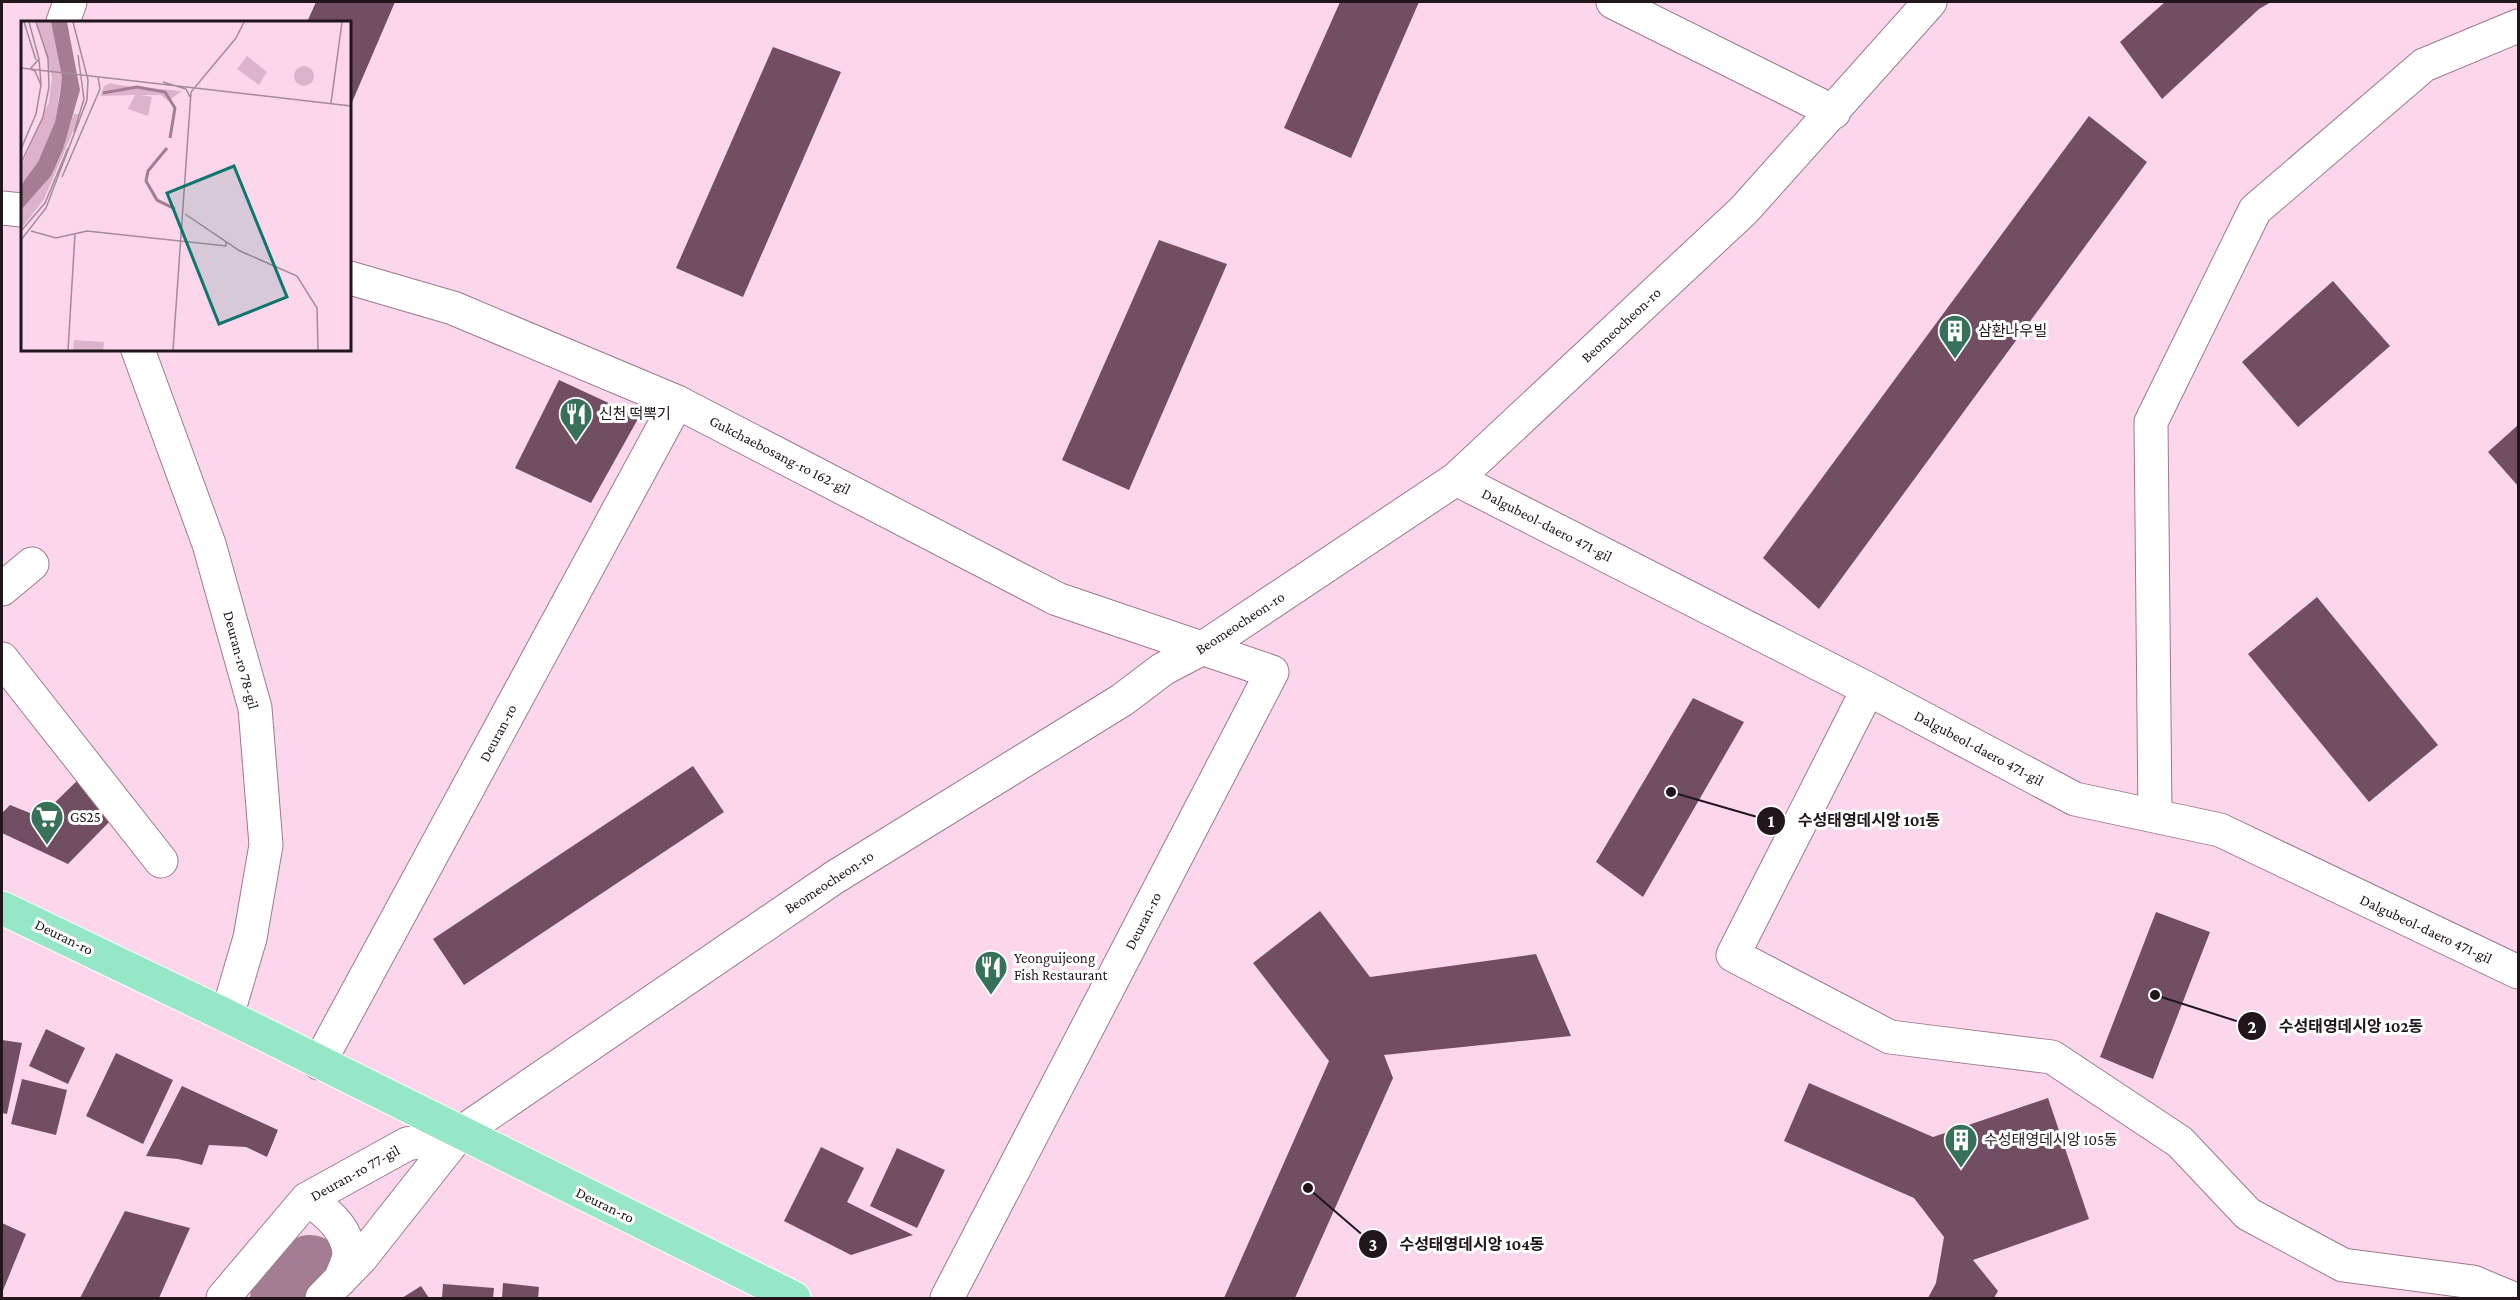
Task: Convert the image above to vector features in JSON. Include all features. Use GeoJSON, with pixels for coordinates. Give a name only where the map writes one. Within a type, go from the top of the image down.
{"type":"FeatureCollection","features":[{"type":"Feature","properties":{"kind":"main road","name":"Deuran-ro"},"geometry":{"type":"LineString","coordinates":[[2,908],[227,1016],[459,1134],[794,1299]]}},
{"type":"Feature","properties":{"kind":"street"},"geometry":{"type":"LineString","coordinates":[[63,21],[70,2]]}},
{"type":"Feature","properties":{"kind":"street"},"geometry":{"type":"LineString","coordinates":[[1613,2],[1834,112]]}},
{"type":"Feature","properties":{"kind":"street","name":"Beomeocheon-ro"},"geometry":{"type":"LineString","coordinates":[[459,1134],[835,877],[1122,700],[1163,669],[1203,648],[1456,478],[1744,210],[1930,2]]}},
{"type":"Feature","properties":{"kind":"street"},"geometry":{"type":"LineString","coordinates":[[2155,816],[2151,422],[2255,210],[2424,65],[2518,26]]}},
{"type":"Feature","properties":{"kind":"street"},"geometry":{"type":"LineString","coordinates":[[2,208],[21,210]]}},
{"type":"Feature","properties":{"kind":"street","name":"Gukchaebosang-ro 162-gil"},"geometry":{"type":"LineString","coordinates":[[351,278],[453,308],[678,402],[1057,599],[1203,648]]}},
{"type":"Feature","properties":{"kind":"street","name":"Deuran-ro 78-gil"},"geometry":{"type":"LineString","coordinates":[[138,351],[209,544],[255,708],[266,845],[250,938],[227,1016]]}},
{"type":"Feature","properties":{"kind":"street","name":"Deuran-ro"},"geometry":{"type":"LineString","coordinates":[[319,1063],[678,402]]}},
{"type":"Feature","properties":{"kind":"street","name":"Dalgubeol-daero 471-gil"},"geometry":{"type":"LineString","coordinates":[[1456,478],[1868,689],[2075,800],[2220,830],[2518,972]]}},
{"type":"Feature","properties":{"kind":"street"},"geometry":{"type":"LineString","coordinates":[[2,589],[32,564]]}},
{"type":"Feature","properties":{"kind":"street","name":"Deuran-ro"},"geometry":{"type":"LineString","coordinates":[[947,1299],[1272,672],[1203,648]]}},
{"type":"Feature","properties":{"kind":"street"},"geometry":{"type":"LineString","coordinates":[[2,659],[161,861]]}},
{"type":"Feature","properties":{"kind":"street"},"geometry":{"type":"LineString","coordinates":[[1868,689],[1732,955],[1890,1037],[2052,1057],[2180,1142],[2248,1214],[2343,1265],[2474,1282],[2511,1299]]}},
{"type":"Feature","properties":{"kind":"street"},"geometry":{"type":"LineString","coordinates":[[331,1289],[361,1258],[459,1134]]}},
{"type":"Feature","properties":{"kind":"street","name":"Deuran-ro 77-gil"},"geometry":{"type":"LineString","coordinates":[[224,1299],[307,1199],[407,1144],[459,1134]]}},
{"type":"Feature","properties":{"kind":"street"},"geometry":{"type":"LineString","coordinates":[[307,1199],[324,1209],[342,1230],[349,1254],[331,1289]]}},
{"type":"Feature","properties":{"kind":"building"},"geometry":{"type":"Polygon","coordinates":[[[316,2],[395,2],[351,105],[351,21],[307,21],[316,2]]]}},
{"type":"Feature","properties":{"kind":"building"},"geometry":{"type":"Polygon","coordinates":[[[1340,2],[1419,2],[1351,158],[1284,128],[1340,2]]]}},
{"type":"Feature","properties":{"kind":"building"},"geometry":{"type":"Polygon","coordinates":[[[2165,2],[2271,2],[2259,9],[2162,99],[2120,42],[2165,2]]]}},
{"type":"Feature","properties":{"kind":"building"},"geometry":{"type":"Polygon","coordinates":[[[773,47],[841,72],[743,297],[676,268],[773,47]]]}},
{"type":"Feature","properties":{"kind":"building","name":"삼환나우빌"},"geometry":{"type":"Polygon","coordinates":[[[2089,116],[2147,162],[1819,609],[1763,558],[2089,116]]]}},
{"type":"Feature","properties":{"kind":"building"},"geometry":{"type":"Polygon","coordinates":[[[1159,240],[1227,264],[1129,490],[1062,460],[1159,240]]]}},
{"type":"Feature","properties":{"kind":"building"},"geometry":{"type":"Polygon","coordinates":[[[2333,281],[2390,346],[2298,427],[2242,362],[2333,281]]]}},
{"type":"Feature","properties":{"kind":"building","name":"신천 떡뽁기"},"geometry":{"type":"Polygon","coordinates":[[[559,380],[639,417],[591,503],[515,468],[559,380]]]}},
{"type":"Feature","properties":{"kind":"building"},"geometry":{"type":"Polygon","coordinates":[[[2518,425],[2518,486],[2488,452],[2518,425]]]}},
{"type":"Feature","properties":{"kind":"building"},"geometry":{"type":"Polygon","coordinates":[[[2317,597],[2438,745],[2369,802],[2248,654],[2317,597]]]}},
{"type":"Feature","properties":{"kind":"building"},"geometry":{"type":"Polygon","coordinates":[[[1693,698],[1744,722],[1643,897],[1596,862],[1693,698]]]}},
{"type":"Feature","properties":{"kind":"building"},"geometry":{"type":"Polygon","coordinates":[[[693,766],[724,812],[464,985],[433,939],[693,766]]]}},
{"type":"Feature","properties":{"kind":"building"},"geometry":{"type":"Polygon","coordinates":[[[81,777],[118,813],[68,864],[2,833],[2,813],[10,805],[40,817],[81,777]]]}},
{"type":"Feature","properties":{"kind":"building"},"geometry":{"type":"Polygon","coordinates":[[[1320,911],[1370,977],[1536,954],[1571,1036],[1384,1055],[1393,1078],[1295,1298],[1224,1298],[1329,1061],[1253,963],[1320,911]]]}},
{"type":"Feature","properties":{"kind":"building"},"geometry":{"type":"Polygon","coordinates":[[[2156,912],[2210,932],[2153,1079],[2100,1057],[2156,912]]]}},
{"type":"Feature","properties":{"kind":"building"},"geometry":{"type":"Polygon","coordinates":[[[46,1029],[85,1048],[68,1084],[29,1066],[46,1029]]]}},
{"type":"Feature","properties":{"kind":"building"},"geometry":{"type":"Polygon","coordinates":[[[2,1040],[22,1043],[7,1114],[2,1113],[2,1040]]]}},
{"type":"Feature","properties":{"kind":"building"},"geometry":{"type":"Polygon","coordinates":[[[116,1053],[173,1080],[143,1144],[86,1116],[116,1053]]]}},
{"type":"Feature","properties":{"kind":"building"},"geometry":{"type":"Polygon","coordinates":[[[22,1079],[67,1090],[56,1135],[11,1124],[22,1079]]]}},
{"type":"Feature","properties":{"kind":"building","name":"수성태영데시앙 105동"},"geometry":{"type":"Polygon","coordinates":[[[1809,1083],[1933,1137],[2048,1098],[2089,1219],[1973,1260],[1998,1291],[1994,1298],[1928,1298],[1936,1283],[1944,1237],[1914,1198],[1784,1141],[1809,1083]]]}},
{"type":"Feature","properties":{"kind":"building"},"geometry":{"type":"Polygon","coordinates":[[[182,1086],[278,1130],[267,1157],[246,1147],[209,1145],[202,1165],[178,1159],[146,1156],[182,1086]]]}},
{"type":"Feature","properties":{"kind":"building"},"geometry":{"type":"Polygon","coordinates":[[[821,1147],[864,1168],[847,1202],[913,1235],[851,1255],[784,1221],[821,1147]]]}},
{"type":"Feature","properties":{"kind":"building"},"geometry":{"type":"Polygon","coordinates":[[[897,1148],[945,1170],[917,1228],[870,1206],[897,1148]]]}},
{"type":"Feature","properties":{"kind":"building"},"geometry":{"type":"Polygon","coordinates":[[[125,1211],[190,1228],[159,1298],[80,1298],[125,1211]]]}},
{"type":"Feature","properties":{"kind":"building"},"geometry":{"type":"Polygon","coordinates":[[[2,1223],[26,1234],[2,1293],[2,1223]]]}},
{"type":"Feature","properties":{"kind":"building"},"geometry":{"type":"Polygon","coordinates":[[[503,1283],[539,1287],[538,1298],[502,1298],[503,1283]]]}},
{"type":"Feature","properties":{"kind":"building"},"geometry":{"type":"Polygon","coordinates":[[[443,1284],[494,1288],[493,1298],[442,1298],[443,1284]]]}},
{"type":"Feature","properties":{"kind":"building"},"geometry":{"type":"Polygon","coordinates":[[[421,1286],[429,1298],[402,1298],[421,1286]]]}},
{"type":"Feature","properties":{"kind":"waterway"},"geometry":{"type":"LineString","coordinates":[[285,1298],[310,1270]]}},
{"type":"Feature","properties":{"kind":"place","name":"삼환나우빌"},"geometry":{"type":"Point","coordinates":[1955,360]}},
{"type":"Feature","properties":{"kind":"place","name":"신천 떡뽁기"},"geometry":{"type":"Point","coordinates":[576,443]}},
{"type":"Feature","properties":{"kind":"place","name":"수성태영데시앙 101동"},"geometry":{"type":"Point","coordinates":[1671,792]}},
{"type":"Feature","properties":{"kind":"place","name":"GS25"},"geometry":{"type":"Point","coordinates":[47,846]}},
{"type":"Feature","properties":{"kind":"place","name":"수성태영데시앙 102동"},"geometry":{"type":"Point","coordinates":[2155,995]}},
{"type":"Feature","properties":{"kind":"place","name":"Yeonguijeong Fish Restaurant"},"geometry":{"type":"Point","coordinates":[991,996]}},
{"type":"Feature","properties":{"kind":"place","name":"수성태영데시앙 105동"},"geometry":{"type":"Point","coordinates":[1961,1169]}},
{"type":"Feature","properties":{"kind":"place","name":"수성태영데시앙 104동"},"geometry":{"type":"Point","coordinates":[1308,1188]}}]}
